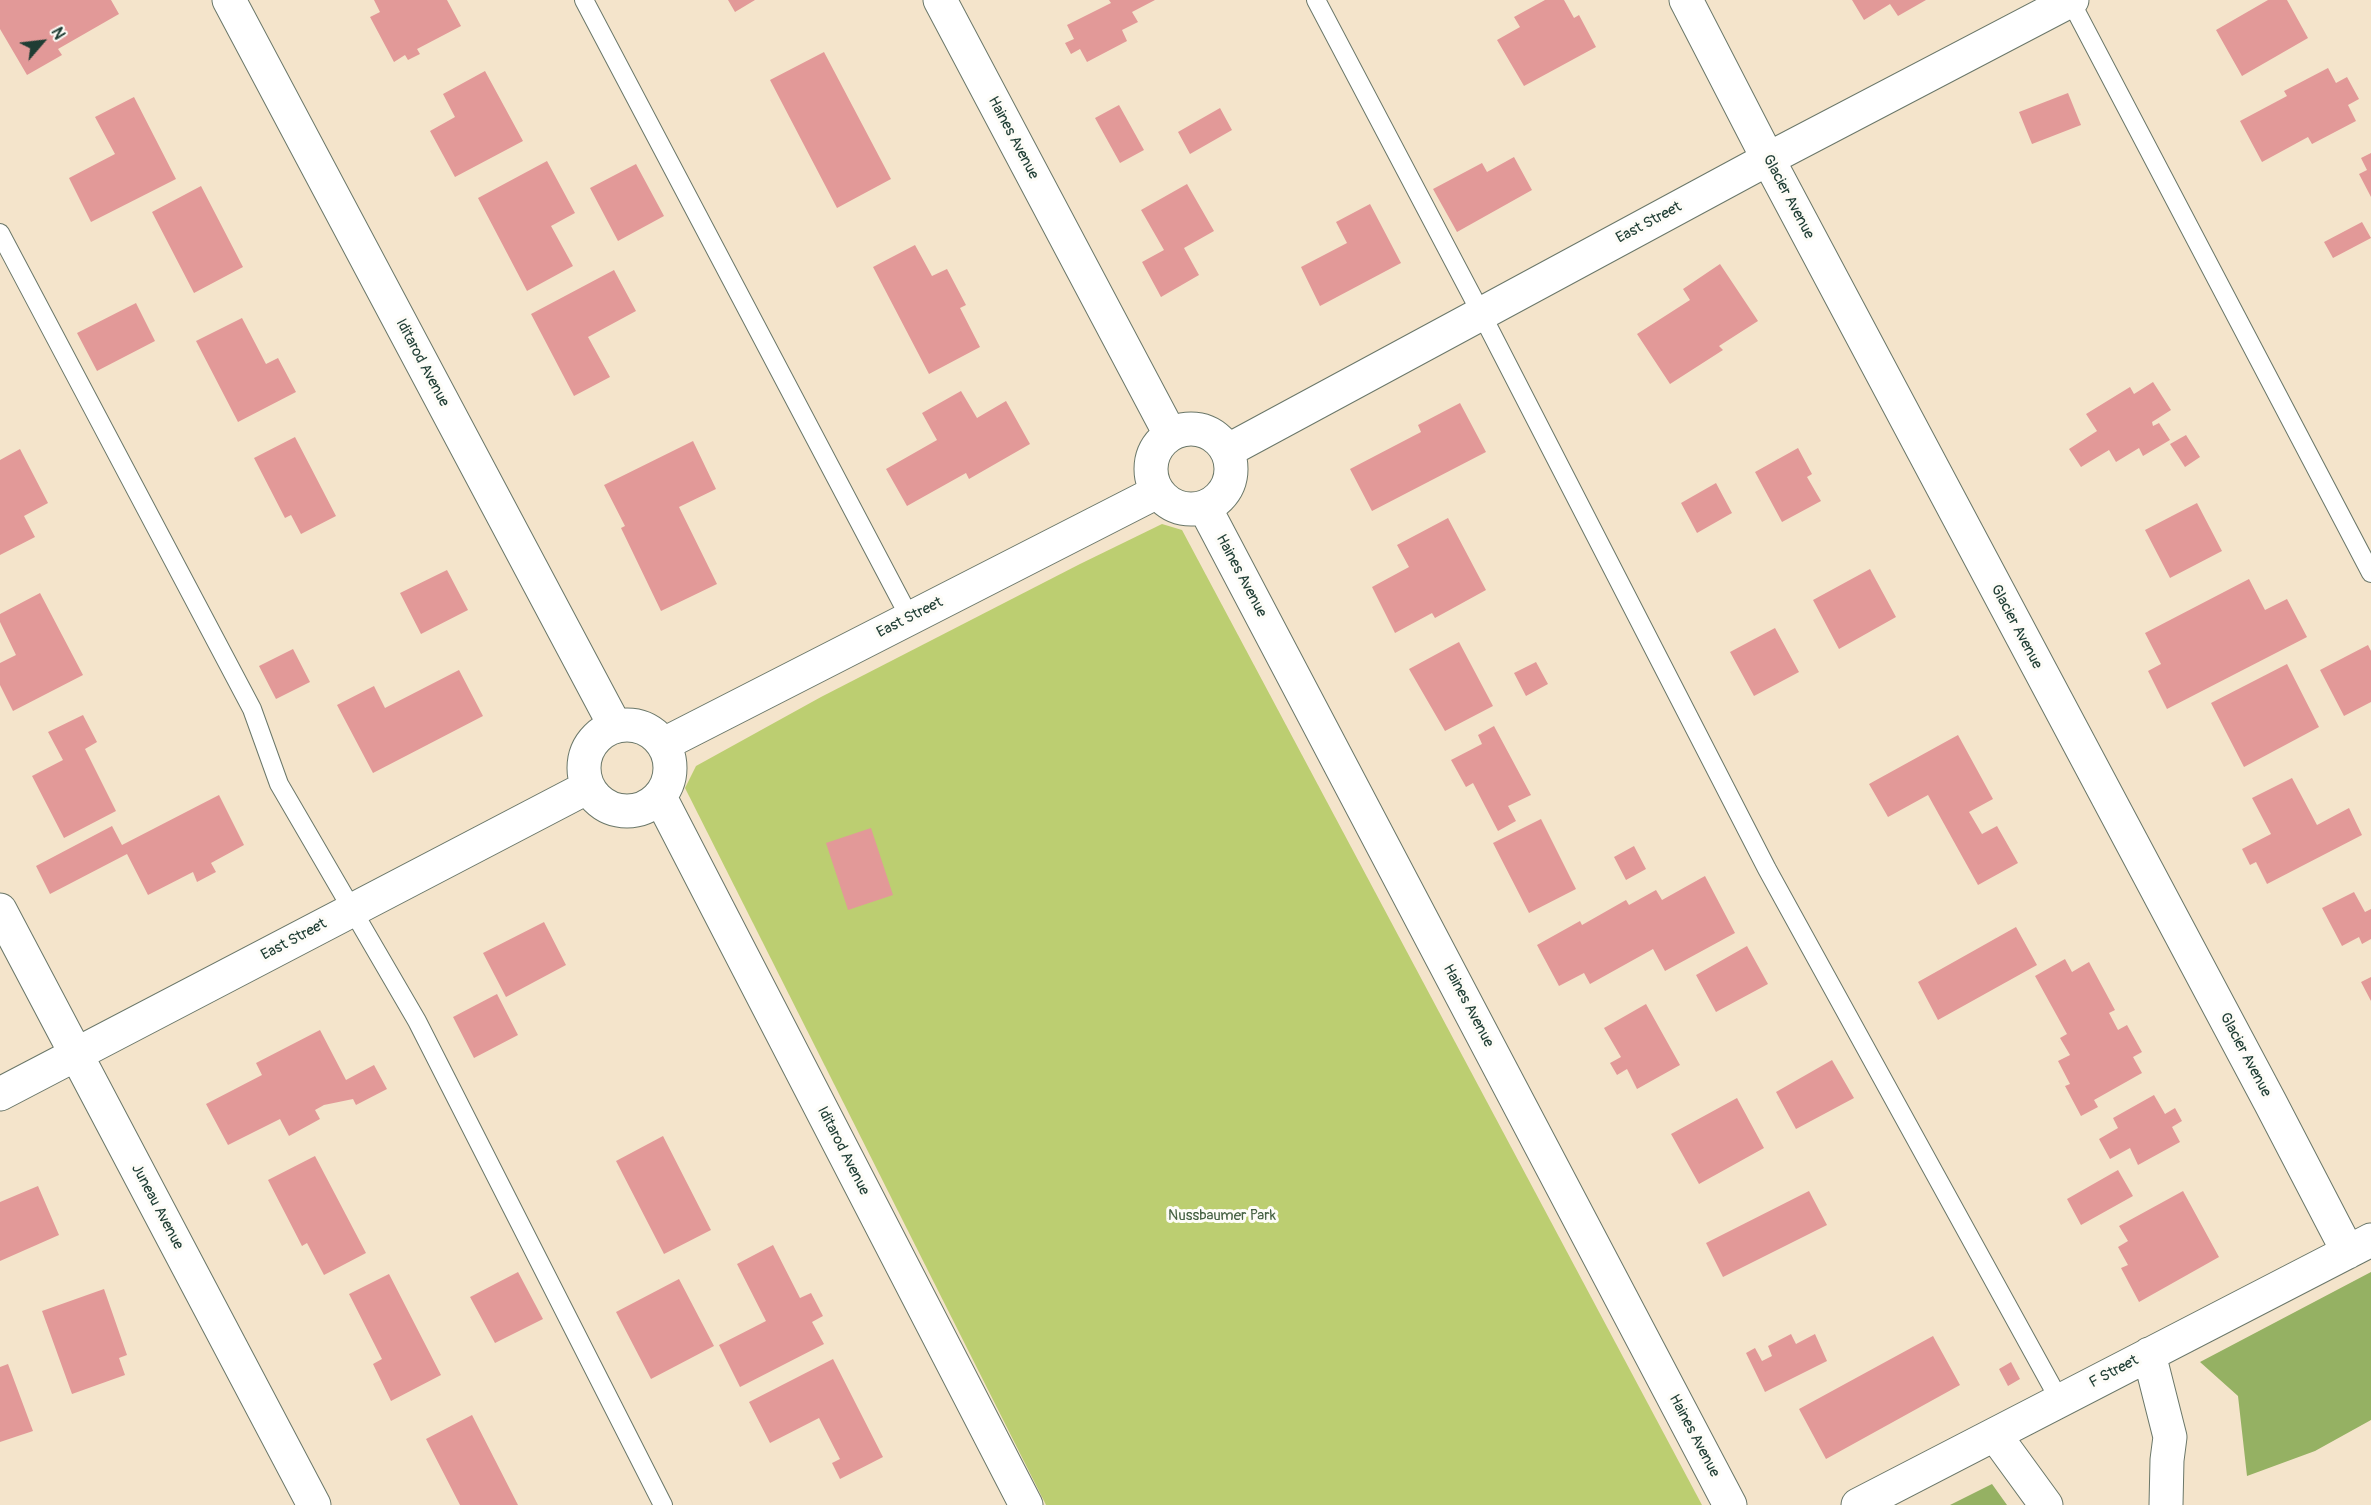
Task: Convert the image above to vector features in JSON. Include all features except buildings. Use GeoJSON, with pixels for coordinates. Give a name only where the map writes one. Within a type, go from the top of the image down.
{"type":"FeatureCollection","features":[{"type":"Feature","properties":{"kind":"street","name":"Iditarod Avenue"},"geometry":{"type":"LineString","coordinates":[[229,0],[615,726]]}},
{"type":"Feature","properties":{"kind":"street","name":"Haines Avenue"},"geometry":{"type":"LineString","coordinates":[[940,0],[1170,435]]}},
{"type":"Feature","properties":{"kind":"street","name":"Glacier Avenue"},"geometry":{"type":"LineString","coordinates":[[1686,0],[1768,159],[2270,1102],[2359,1246]]}},
{"type":"Feature","properties":{"kind":"street","name":"East Street"},"geometry":{"type":"LineString","coordinates":[[1227,451],[1768,159],[2071,0]]}},
{"type":"Feature","properties":{"kind":"street"},"geometry":{"type":"LineString","coordinates":[[1182,429],[1208,432],[1219,440],[1227,451],[1231,464],[1231,477],[1226,490],[1217,501],[1205,508],[1192,510],[1178,508],[1157,492],[1150,467],[1153,454],[1160,443],[1170,435],[1182,429]]}},
{"type":"Feature","properties":{"kind":"street","name":"East Street"},"geometry":{"type":"LineString","coordinates":[[664,744],[1157,492]]}},
{"type":"Feature","properties":{"kind":"street","name":"Haines Avenue"},"geometry":{"type":"LineString","coordinates":[[1205,508],[1730,1505]]}},
{"type":"Feature","properties":{"kind":"street"},"geometry":{"type":"LineString","coordinates":[[629,724],[642,727],[664,744],[671,771],[668,785],[650,806],[637,811],[623,812],[608,808],[596,799],[588,787],[584,772],[585,757],[591,744],[602,733],[615,726],[629,724]]}},
{"type":"Feature","properties":{"kind":"street","name":"East Street"},"geometry":{"type":"LineString","coordinates":[[0,1094],[588,787]]}},
{"type":"Feature","properties":{"kind":"street","name":"Iditarod Avenue"},"geometry":{"type":"LineString","coordinates":[[660,796],[1026,1505]]}},
{"type":"Feature","properties":{"kind":"street","name":"Juneau Avenue"},"geometry":{"type":"LineString","coordinates":[[0,910],[314,1505]]}},
{"type":"Feature","properties":{"kind":"street","name":"F Street"},"geometry":{"type":"LineString","coordinates":[[1858,1505],[2359,1246]]}},
{"type":"Feature","properties":{"kind":"street"},"geometry":{"type":"LineString","coordinates":[[2149,1354],[2170,1437],[2166,1505]]}},
{"type":"Feature","properties":{"kind":"street"},"geometry":{"type":"LineString","coordinates":[[1995,1435],[2046,1505]]}},
{"type":"Feature","properties":{"kind":"lane"},"geometry":{"type":"LineString","coordinates":[[584,0],[910,618]]}},
{"type":"Feature","properties":{"kind":"lane"},"geometry":{"type":"LineString","coordinates":[[1316,0],[1481,313],[1767,869],[2060,1401]]}},
{"type":"Feature","properties":{"kind":"lane"},"geometry":{"type":"LineString","coordinates":[[2071,0],[2371,573]]}},
{"type":"Feature","properties":{"kind":"lane"},"geometry":{"type":"LineString","coordinates":[[0,233],[252,709],[279,784],[417,1021],[663,1505]]}},
{"type":"Feature","properties":{"kind":"green space","name":"Nussbaumer Park"},"geometry":{"type":"Polygon","coordinates":[[[1162,524],[1182,530],[1702,1505],[1046,1505],[685,788],[696,766],[821,697],[1162,524]]]}},
{"type":"Feature","properties":{"kind":"green space"},"geometry":{"type":"Polygon","coordinates":[[[2371,1272],[2371,1420],[2315,1451],[2247,1476],[2238,1396],[2200,1362],[2371,1272]]]}},
{"type":"Feature","properties":{"kind":"green space"},"geometry":{"type":"Polygon","coordinates":[[[1992,1484],[2007,1505],[1950,1505],[1992,1484]]]}}]}
